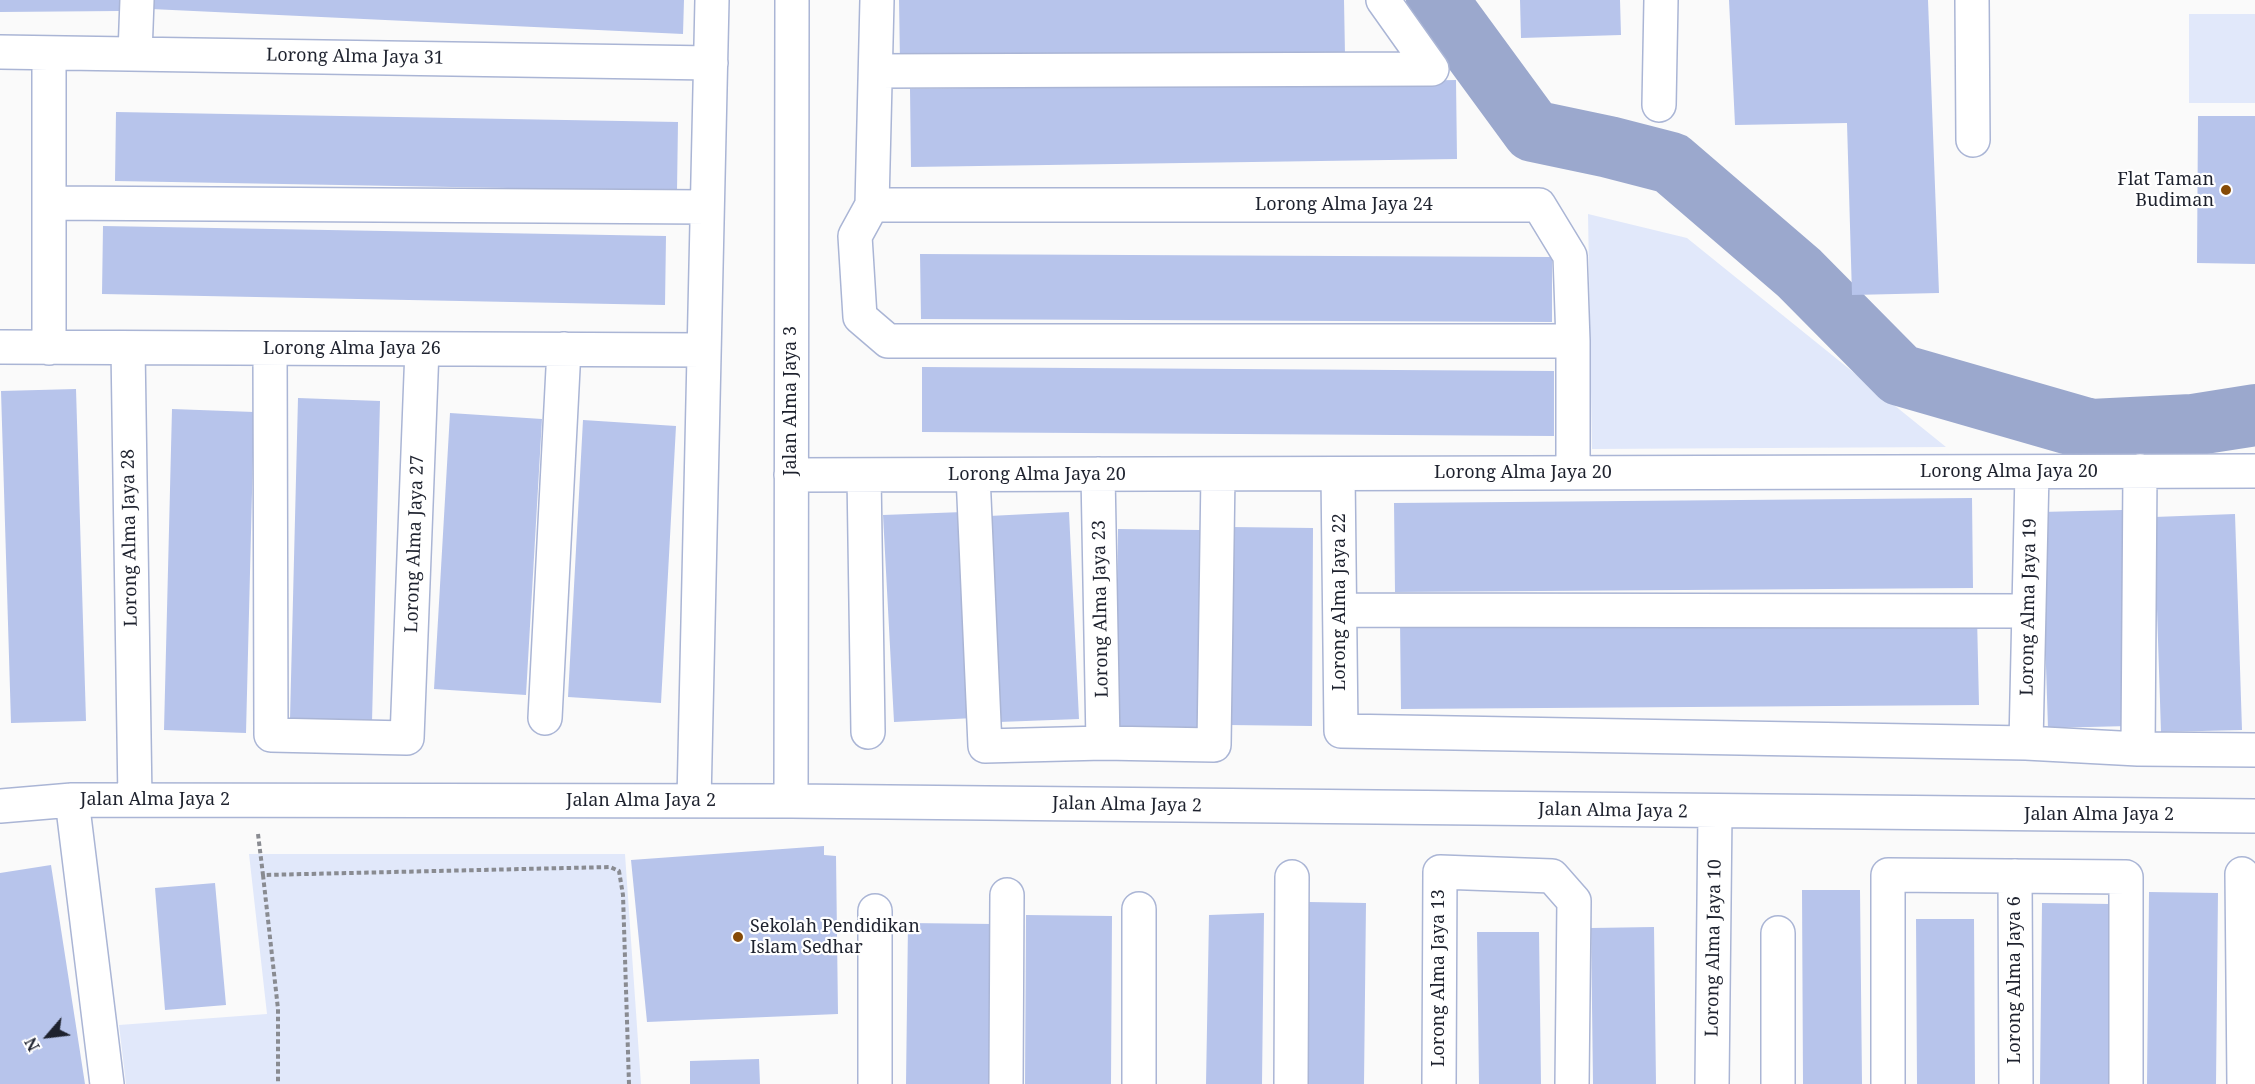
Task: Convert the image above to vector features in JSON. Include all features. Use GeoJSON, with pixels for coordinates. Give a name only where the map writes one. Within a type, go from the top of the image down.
{"type":"FeatureCollection","features":[{"type":"Feature","properties":{"kind":"street"},"geometry":{"type":"LineString","coordinates":[[135,54],[137,0]]}},
{"type":"Feature","properties":{"kind":"street"},"geometry":{"type":"LineString","coordinates":[[694,801],[712,0]]}},
{"type":"Feature","properties":{"kind":"street","name":"Jalan Alma Jaya 3"},"geometry":{"type":"LineString","coordinates":[[791,801],[792,0]]}},
{"type":"Feature","properties":{"kind":"street"},"geometry":{"type":"LineString","coordinates":[[877,0],[872,205],[855,236],[860,317],[888,341],[1573,341]]}},
{"type":"Feature","properties":{"kind":"street"},"geometry":{"type":"LineString","coordinates":[[876,71],[1432,69],[1383,0]]}},
{"type":"Feature","properties":{"kind":"street"},"geometry":{"type":"LineString","coordinates":[[1659,105],[1661,0]]}},
{"type":"Feature","properties":{"kind":"street"},"geometry":{"type":"LineString","coordinates":[[1972,0],[1973,140]]}},
{"type":"Feature","properties":{"kind":"street","name":"Lorong Alma Jaya 31"},"geometry":{"type":"LineString","coordinates":[[0,52],[711,63]]}},
{"type":"Feature","properties":{"kind":"street"},"geometry":{"type":"LineString","coordinates":[[49,53],[49,348]]}},
{"type":"Feature","properties":{"kind":"street"},"geometry":{"type":"LineString","coordinates":[[49,203],[707,207]]}},
{"type":"Feature","properties":{"kind":"street","name":"Lorong Alma Jaya 24"},"geometry":{"type":"LineString","coordinates":[[872,205],[1539,205],[1570,256],[1573,341],[1573,473]]}},
{"type":"Feature","properties":{"kind":"street","name":"Lorong Alma Jaya 26"},"geometry":{"type":"LineString","coordinates":[[0,347],[704,350]]}},
{"type":"Feature","properties":{"kind":"street","name":"Lorong Alma Jaya 28"},"geometry":{"type":"LineString","coordinates":[[128,348],[135,800]]}},
{"type":"Feature","properties":{"kind":"street","name":"Lorong Alma Jaya 27"},"geometry":{"type":"LineString","coordinates":[[270,349],[271,735],[407,738],[422,349]]}},
{"type":"Feature","properties":{"kind":"street"},"geometry":{"type":"LineString","coordinates":[[545,718],[564,350]]}},
{"type":"Feature","properties":{"kind":"street"},"geometry":{"type":"LineString","coordinates":[[2138,749],[2140,471]]}},
{"type":"Feature","properties":{"kind":"street","name":"Lorong Alma Jaya 20"},"geometry":{"type":"LineString","coordinates":[[791,475],[2255,471]]}},
{"type":"Feature","properties":{"kind":"street","name":"Lorong Alma Jaya 19"},"geometry":{"type":"LineString","coordinates":[[2026,743],[2032,472]]}},
{"type":"Feature","properties":{"kind":"street","name":"Lorong Alma Jaya 23"},"geometry":{"type":"LineString","coordinates":[[1098,474],[1103,743]]}},
{"type":"Feature","properties":{"kind":"street"},"geometry":{"type":"LineString","coordinates":[[972,475],[985,746],[1103,743],[1214,745],[1218,474]]}},
{"type":"Feature","properties":{"kind":"street","name":"Lorong Alma Jaya 22"},"geometry":{"type":"LineString","coordinates":[[1338,474],[1341,731],[2026,743]]}},
{"type":"Feature","properties":{"kind":"street"},"geometry":{"type":"LineString","coordinates":[[864,475],[868,732]]}},
{"type":"Feature","properties":{"kind":"street"},"geometry":{"type":"LineString","coordinates":[[1340,610],[2029,611]]}},
{"type":"Feature","properties":{"kind":"street"},"geometry":{"type":"LineString","coordinates":[[2026,743],[2138,749],[2255,750]]}},
{"type":"Feature","properties":{"kind":"street"},"geometry":{"type":"LineString","coordinates":[[72,800],[107,1084]]}},
{"type":"Feature","properties":{"kind":"street","name":"Jalan Alma Jaya 2"},"geometry":{"type":"LineString","coordinates":[[0,806],[72,800],[791,801],[2255,816]]}},
{"type":"Feature","properties":{"kind":"street","name":"Lorong Alma Jaya 10"},"geometry":{"type":"LineString","coordinates":[[1712,1084],[1715,812]]}},
{"type":"Feature","properties":{"kind":"street","name":"Lorong Alma Jaya 13"},"geometry":{"type":"LineString","coordinates":[[1439,1084],[1440,872],[1552,876],[1574,901],[1572,1084]]}},
{"type":"Feature","properties":{"kind":"street"},"geometry":{"type":"LineString","coordinates":[[2242,874],[2244,1084]]}},
{"type":"Feature","properties":{"kind":"street"},"geometry":{"type":"LineString","coordinates":[[1888,1084],[1888,875],[2126,877],[2126,1084]]}},
{"type":"Feature","properties":{"kind":"street","name":"Lorong Alma Jaya 6"},"geometry":{"type":"LineString","coordinates":[[2015,876],[2016,1084]]}},
{"type":"Feature","properties":{"kind":"street"},"geometry":{"type":"LineString","coordinates":[[1291,1084],[1292,877]]}},
{"type":"Feature","properties":{"kind":"street"},"geometry":{"type":"LineString","coordinates":[[1006,1084],[1008,895]]}},
{"type":"Feature","properties":{"kind":"street"},"geometry":{"type":"LineString","coordinates":[[1139,909],[1139,1084]]}},
{"type":"Feature","properties":{"kind":"street"},"geometry":{"type":"LineString","coordinates":[[874,911],[875,1084]]}},
{"type":"Feature","properties":{"kind":"street"},"geometry":{"type":"LineString","coordinates":[[1778,933],[1778,1084]]}},
{"type":"Feature","properties":{"kind":"path"},"geometry":{"type":"LineString","coordinates":[[254,801],[278,1009],[278,1084]]}},
{"type":"Feature","properties":{"kind":"path"},"geometry":{"type":"LineString","coordinates":[[264,875],[610,867],[619,871],[623,895],[629,1084]]}},
{"type":"Feature","properties":{"kind":"shaded area"},"geometry":{"type":"Polygon","coordinates":[[[2189,14],[2255,14],[2255,103],[2189,103],[2189,14]]]}},
{"type":"Feature","properties":{"kind":"shaded area"},"geometry":{"type":"Polygon","coordinates":[[[1588,214],[1687,238],[1946,447],[1592,449],[1588,214]]]}},
{"type":"Feature","properties":{"kind":"shaded area"},"geometry":{"type":"Polygon","coordinates":[[[249,854],[625,854],[641,1084],[126,1084],[119,1025],[267,1014],[249,854]]]}},
{"type":"Feature","properties":{"kind":"building"},"geometry":{"type":"Polygon","coordinates":[[[0,0],[120,0],[119,11],[0,12],[0,0]]]}},
{"type":"Feature","properties":{"kind":"building"},"geometry":{"type":"Polygon","coordinates":[[[152,0],[684,0],[683,34],[151,9],[152,0]]]}},
{"type":"Feature","properties":{"kind":"building"},"geometry":{"type":"Polygon","coordinates":[[[899,0],[1344,0],[1345,55],[900,63],[899,0]]]}},
{"type":"Feature","properties":{"kind":"building"},"geometry":{"type":"Polygon","coordinates":[[[1520,0],[1620,0],[1621,35],[1521,38],[1520,0]]]}},
{"type":"Feature","properties":{"kind":"building"},"geometry":{"type":"Polygon","coordinates":[[[1729,0],[1928,0],[1939,293],[1852,295],[1847,123],[1735,125],[1729,0]]]}},
{"type":"Feature","properties":{"kind":"building"},"geometry":{"type":"Polygon","coordinates":[[[1456,80],[1457,159],[911,167],[910,89],[1456,80]]]}},
{"type":"Feature","properties":{"kind":"building"},"geometry":{"type":"Polygon","coordinates":[[[116,112],[678,122],[677,191],[115,181],[116,112]]]}},
{"type":"Feature","properties":{"kind":"building","name":"Flat Taman Budiman"},"geometry":{"type":"Polygon","coordinates":[[[2198,116],[2255,116],[2255,264],[2197,263],[2198,116]]]}},
{"type":"Feature","properties":{"kind":"building"},"geometry":{"type":"Polygon","coordinates":[[[103,226],[666,236],[665,305],[102,294],[103,226]]]}},
{"type":"Feature","properties":{"kind":"building"},"geometry":{"type":"Polygon","coordinates":[[[920,254],[1552,257],[1552,322],[921,319],[920,254]]]}},
{"type":"Feature","properties":{"kind":"building"},"geometry":{"type":"Polygon","coordinates":[[[922,367],[1554,371],[1554,436],[922,432],[922,367]]]}},
{"type":"Feature","properties":{"kind":"building"},"geometry":{"type":"Polygon","coordinates":[[[76,389],[86,721],[11,723],[1,391],[76,389]]]}},
{"type":"Feature","properties":{"kind":"building"},"geometry":{"type":"Polygon","coordinates":[[[298,398],[380,401],[372,722],[290,719],[298,398]]]}},
{"type":"Feature","properties":{"kind":"building"},"geometry":{"type":"Polygon","coordinates":[[[172,409],[254,412],[246,733],[164,730],[172,409]]]}},
{"type":"Feature","properties":{"kind":"building"},"geometry":{"type":"Polygon","coordinates":[[[450,413],[542,419],[526,695],[434,689],[450,413]]]}},
{"type":"Feature","properties":{"kind":"building"},"geometry":{"type":"Polygon","coordinates":[[[583,420],[676,426],[661,703],[568,697],[583,420]]]}},
{"type":"Feature","properties":{"kind":"building"},"geometry":{"type":"Polygon","coordinates":[[[1972,498],[1973,588],[1395,592],[1394,503],[1972,498]]]}},
{"type":"Feature","properties":{"kind":"building"},"geometry":{"type":"Polygon","coordinates":[[[2122,510],[2129,726],[2048,728],[2041,512],[2122,510]]]}},
{"type":"Feature","properties":{"kind":"building"},"geometry":{"type":"Polygon","coordinates":[[[963,512],[974,718],[894,722],[883,515],[963,512]]]}},
{"type":"Feature","properties":{"kind":"building"},"geometry":{"type":"Polygon","coordinates":[[[1069,512],[1079,719],[999,722],[989,516],[1069,512]]]}},
{"type":"Feature","properties":{"kind":"building"},"geometry":{"type":"Polygon","coordinates":[[[2235,514],[2242,730],[2161,732],[2154,517],[2235,514]]]}},
{"type":"Feature","properties":{"kind":"building"},"geometry":{"type":"Polygon","coordinates":[[[1230,527],[1313,528],[1312,726],[1229,725],[1230,527]]]}},
{"type":"Feature","properties":{"kind":"building"},"geometry":{"type":"Polygon","coordinates":[[[1118,529],[1201,530],[1200,728],[1116,727],[1118,529]]]}},
{"type":"Feature","properties":{"kind":"building"},"geometry":{"type":"Polygon","coordinates":[[[1977,616],[1979,705],[1401,709],[1400,620],[1977,616]]]}},
{"type":"Feature","properties":{"kind":"building","name":"Sekolah Pendidikan Islam Sedhar"},"geometry":{"type":"Polygon","coordinates":[[[824,846],[824,855],[836,856],[838,1014],[647,1022],[631,860],[824,846]]]}},
{"type":"Feature","properties":{"kind":"building"},"geometry":{"type":"Polygon","coordinates":[[[51,865],[85,1084],[0,1084],[0,873],[51,865]]]}},
{"type":"Feature","properties":{"kind":"building"},"geometry":{"type":"Polygon","coordinates":[[[215,883],[226,1005],[165,1010],[155,888],[215,883]]]}},
{"type":"Feature","properties":{"kind":"building"},"geometry":{"type":"Polygon","coordinates":[[[1802,890],[1860,890],[1862,1084],[1803,1084],[1802,890]]]}},
{"type":"Feature","properties":{"kind":"building"},"geometry":{"type":"Polygon","coordinates":[[[2149,892],[2218,893],[2216,1084],[2147,1084],[2149,892]]]}},
{"type":"Feature","properties":{"kind":"building"},"geometry":{"type":"Polygon","coordinates":[[[1309,902],[1366,903],[1364,1084],[1306,1084],[1309,902]]]}},
{"type":"Feature","properties":{"kind":"building"},"geometry":{"type":"Polygon","coordinates":[[[2042,903],[2111,904],[2109,1084],[2040,1084],[2042,903]]]}},
{"type":"Feature","properties":{"kind":"building"},"geometry":{"type":"Polygon","coordinates":[[[1264,913],[1262,1084],[1206,1084],[1209,915],[1264,913]]]}},
{"type":"Feature","properties":{"kind":"building"},"geometry":{"type":"Polygon","coordinates":[[[1026,915],[1112,916],[1111,1084],[1025,1084],[1026,915]]]}},
{"type":"Feature","properties":{"kind":"building"},"geometry":{"type":"Polygon","coordinates":[[[1916,919],[1974,919],[1975,1084],[1917,1084],[1916,919]]]}},
{"type":"Feature","properties":{"kind":"building"},"geometry":{"type":"Polygon","coordinates":[[[908,923],[994,924],[993,1084],[906,1084],[908,923]]]}},
{"type":"Feature","properties":{"kind":"building"},"geometry":{"type":"Polygon","coordinates":[[[1654,927],[1656,1084],[1593,1084],[1591,928],[1654,927]]]}},
{"type":"Feature","properties":{"kind":"building"},"geometry":{"type":"Polygon","coordinates":[[[1477,932],[1539,932],[1541,1084],[1479,1084],[1477,932]]]}},
{"type":"Feature","properties":{"kind":"building"},"geometry":{"type":"Polygon","coordinates":[[[759,1059],[760,1084],[690,1084],[690,1061],[759,1059]]]}},
{"type":"Feature","properties":{"kind":"waterway"},"geometry":{"type":"LineString","coordinates":[[1437,0],[1533,131],[1671,163],[1799,273],[1900,375],[2091,430],[2192,425],[2255,415]]}},
{"type":"Feature","properties":{"kind":"place","name":"Flat Taman Budiman"},"geometry":{"type":"Point","coordinates":[2226,190]}},
{"type":"Feature","properties":{"kind":"place","name":"Sekolah Pendidikan Islam Sedhar"},"geometry":{"type":"Point","coordinates":[738,937]}}]}
